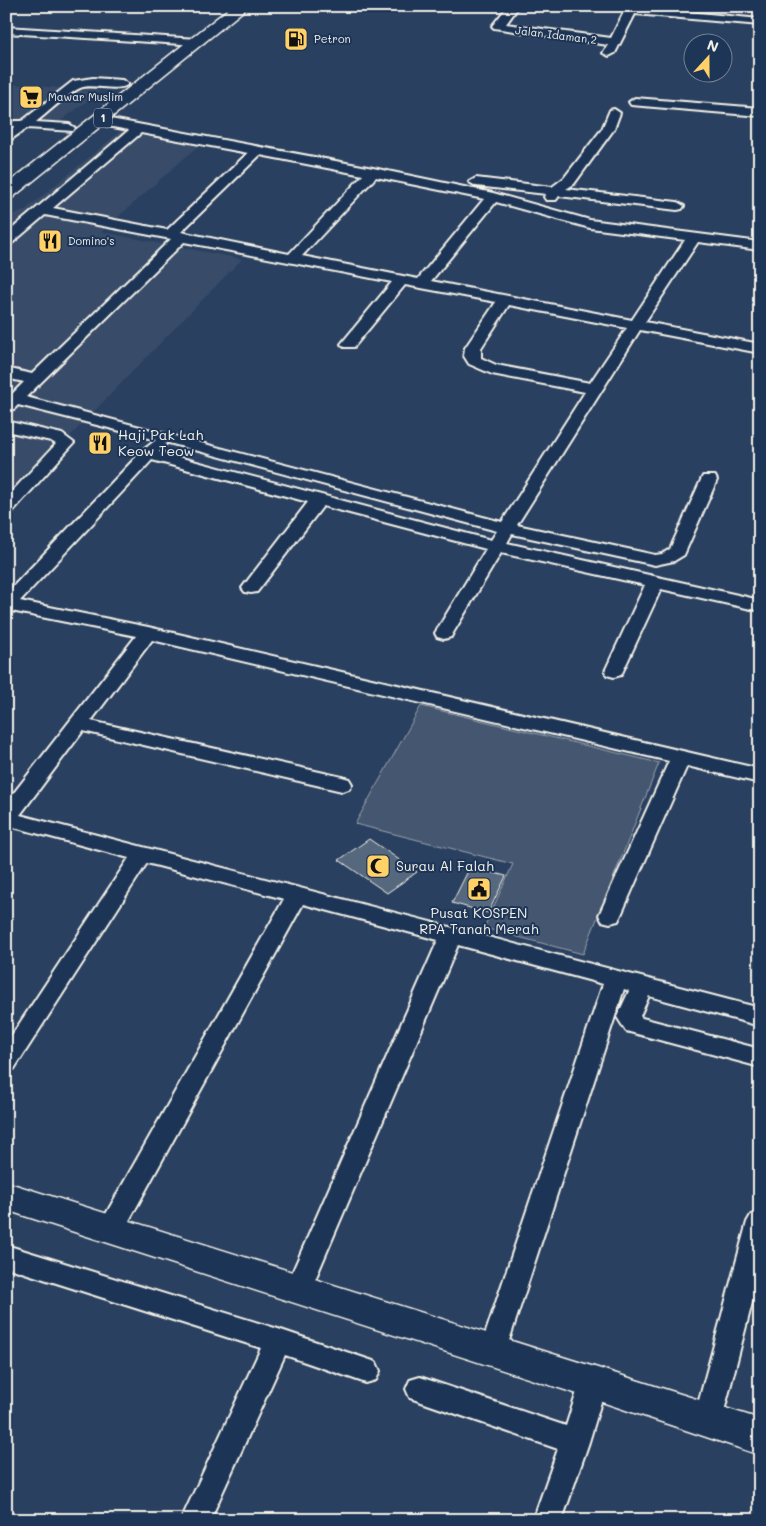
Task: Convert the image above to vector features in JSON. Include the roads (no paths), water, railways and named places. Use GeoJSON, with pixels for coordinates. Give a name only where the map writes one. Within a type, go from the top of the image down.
{"type":"FeatureCollection","features":[{"type":"Feature","properties":{"kind":"main road","name":"1"},"geometry":{"type":"LineString","coordinates":[[6,176],[222,6]]}},
{"type":"Feature","properties":{"kind":"main road","name":"1"},"geometry":{"type":"LineString","coordinates":[[6,194],[242,6]]}},
{"type":"Feature","properties":{"kind":"main road"},"geometry":{"type":"LineString","coordinates":[[6,1196],[593,1382],[760,1438]]}},
{"type":"Feature","properties":{"kind":"street","name":"Jalan Idaman 2"},"geometry":{"type":"LineString","coordinates":[[514,6],[498,26],[614,42]]}},
{"type":"Feature","properties":{"kind":"street"},"geometry":{"type":"LineString","coordinates":[[608,54],[632,8],[760,22]]}},
{"type":"Feature","properties":{"kind":"street"},"geometry":{"type":"LineString","coordinates":[[6,30],[198,42]]}},
{"type":"Feature","properties":{"kind":"street"},"geometry":{"type":"LineString","coordinates":[[6,139],[77,84],[93,82],[122,84]]}},
{"type":"Feature","properties":{"kind":"street"},"geometry":{"type":"LineString","coordinates":[[635,102],[760,112]]}},
{"type":"Feature","properties":{"kind":"street"},"geometry":{"type":"LineString","coordinates":[[545,213],[553,193],[569,181],[608,130],[614,113]]}},
{"type":"Feature","properties":{"kind":"street"},"geometry":{"type":"LineString","coordinates":[[100,121],[373,172],[493,197],[590,224],[760,246]]}},
{"type":"Feature","properties":{"kind":"street"},"geometry":{"type":"LineString","coordinates":[[6,124],[69,128]]}},
{"type":"Feature","properties":{"kind":"street"},"geometry":{"type":"LineString","coordinates":[[6,241],[139,128]]}},
{"type":"Feature","properties":{"kind":"street"},"geometry":{"type":"LineString","coordinates":[[9,401],[36,380],[258,150]]}},
{"type":"Feature","properties":{"kind":"street"},"geometry":{"type":"LineString","coordinates":[[293,258],[373,172]]}},
{"type":"Feature","properties":{"kind":"street"},"geometry":{"type":"LineString","coordinates":[[392,176],[438,177],[553,193],[677,206]]}},
{"type":"Feature","properties":{"kind":"street"},"geometry":{"type":"LineString","coordinates":[[422,283],[493,197]]}},
{"type":"Feature","properties":{"kind":"street"},"geometry":{"type":"LineString","coordinates":[[42,210],[760,350]]}},
{"type":"Feature","properties":{"kind":"street"},"geometry":{"type":"LineString","coordinates":[[444,633],[506,528],[596,389],[634,326],[694,237]]}},
{"type":"Feature","properties":{"kind":"street"},"geometry":{"type":"LineString","coordinates":[[349,344],[402,279]]}},
{"type":"Feature","properties":{"kind":"street"},"geometry":{"type":"LineString","coordinates":[[505,300],[474,348],[472,356],[474,362],[492,369],[596,389]]}},
{"type":"Feature","properties":{"kind":"street"},"geometry":{"type":"LineString","coordinates":[[6,373],[36,380]]}},
{"type":"Feature","properties":{"kind":"street"},"geometry":{"type":"LineString","coordinates":[[9,401],[164,437],[506,528],[655,560],[673,556],[678,550],[709,480]]}},
{"type":"Feature","properties":{"kind":"street"},"geometry":{"type":"LineString","coordinates":[[6,426],[56,437],[66,443],[6,508]]}},
{"type":"Feature","properties":{"kind":"street"},"geometry":{"type":"LineString","coordinates":[[6,604],[164,437]]}},
{"type":"Feature","properties":{"kind":"street"},"geometry":{"type":"LineString","coordinates":[[148,454],[496,546],[760,606]]}},
{"type":"Feature","properties":{"kind":"street"},"geometry":{"type":"LineString","coordinates":[[251,588],[319,499]]}},
{"type":"Feature","properties":{"kind":"street"},"geometry":{"type":"LineString","coordinates":[[614,671],[655,583]]}},
{"type":"Feature","properties":{"kind":"street"},"geometry":{"type":"LineString","coordinates":[[6,604],[148,634],[760,776]]}},
{"type":"Feature","properties":{"kind":"street"},"geometry":{"type":"LineString","coordinates":[[148,634],[6,818],[760,1017]]}},
{"type":"Feature","properties":{"kind":"street"},"geometry":{"type":"LineString","coordinates":[[78,724],[342,784]]}},
{"type":"Feature","properties":{"kind":"street"},"geometry":{"type":"LineString","coordinates":[[610,915],[681,757]]}},
{"type":"Feature","properties":{"kind":"street"},"geometry":{"type":"LineString","coordinates":[[6,1064],[142,854]]}},
{"type":"Feature","properties":{"kind":"street"},"geometry":{"type":"LineString","coordinates":[[111,1230],[297,895]]}},
{"type":"Feature","properties":{"kind":"street"},"geometry":{"type":"LineString","coordinates":[[298,1289],[451,936]]}},
{"type":"Feature","properties":{"kind":"street"},"geometry":{"type":"LineString","coordinates":[[493,1350],[616,979]]}},
{"type":"Feature","properties":{"kind":"street"},"geometry":{"type":"LineString","coordinates":[[642,986],[628,1017],[634,1025],[760,1058]]}},
{"type":"Feature","properties":{"kind":"street"},"geometry":{"type":"LineString","coordinates":[[708,1419],[760,1222]]}},
{"type":"Feature","properties":{"kind":"street"},"geometry":{"type":"LineString","coordinates":[[6,1256],[278,1341],[366,1371]]}},
{"type":"Feature","properties":{"kind":"street"},"geometry":{"type":"LineString","coordinates":[[195,1520],[278,1341]]}},
{"type":"Feature","properties":{"kind":"street"},"geometry":{"type":"LineString","coordinates":[[547,1520],[575,1442],[593,1382]]}},
{"type":"Feature","properties":{"kind":"street"},"geometry":{"type":"LineString","coordinates":[[420,1389],[575,1442]]}},
{"type":"Feature","properties":{"kind":"place","name":"Petron"},"geometry":{"type":"Point","coordinates":[296,39]}},
{"type":"Feature","properties":{"kind":"place","name":"Mawar Muslim"},"geometry":{"type":"Point","coordinates":[31,97]}},
{"type":"Feature","properties":{"kind":"place","name":"Domino's"},"geometry":{"type":"Point","coordinates":[50,241]}},
{"type":"Feature","properties":{"kind":"place","name":"Haji Pak Lah Keow Teow"},"geometry":{"type":"Point","coordinates":[100,443]}},
{"type":"Feature","properties":{"kind":"place","name":"Surau Al Falah"},"geometry":{"type":"Point","coordinates":[378,866]}},
{"type":"Feature","properties":{"kind":"place","name":"Pusat KOSPEN RPA Tanah Merah"},"geometry":{"type":"Point","coordinates":[479,889]}}]}
